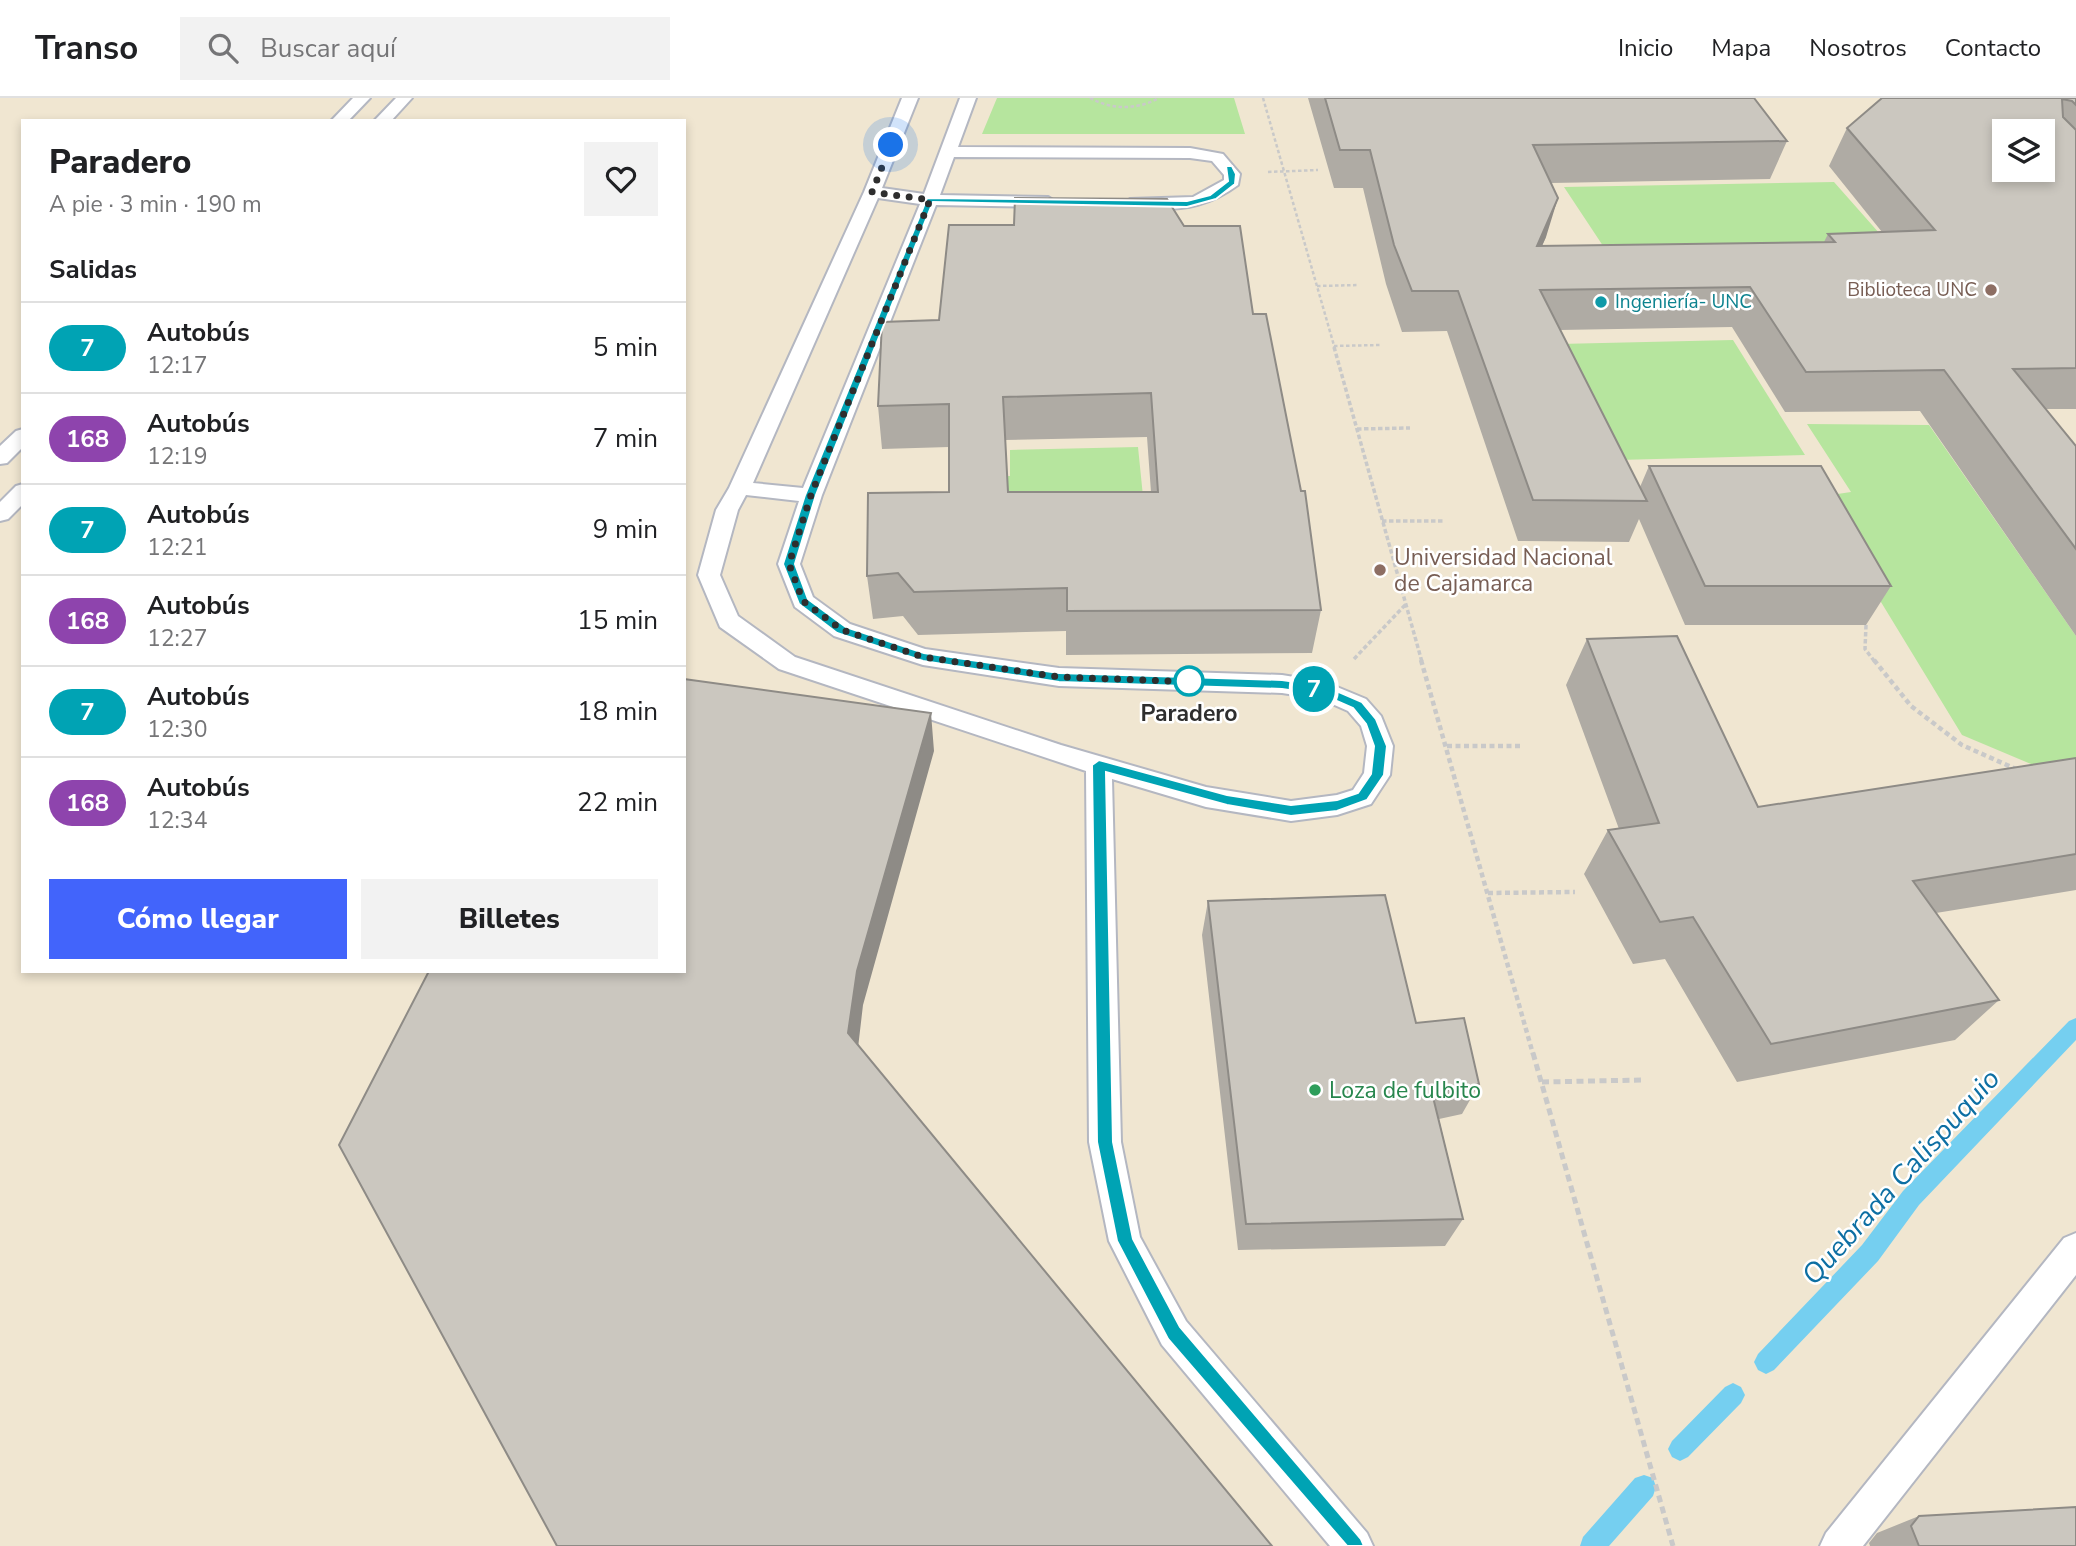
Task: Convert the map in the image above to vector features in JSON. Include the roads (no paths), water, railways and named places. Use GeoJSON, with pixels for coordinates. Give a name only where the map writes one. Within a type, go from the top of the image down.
{"type":"FeatureCollection","features":[{"type":"Feature","properties":{"kind":"lane"},"geometry":{"type":"LineString","coordinates":[[341,119],[362,98]]}},
{"type":"Feature","properties":{"kind":"lane"},"geometry":{"type":"LineString","coordinates":[[384,119],[404,98]]}},
{"type":"Feature","properties":{"kind":"lane"},"geometry":{"type":"LineString","coordinates":[[910,98],[872,192],[740,488],[727,510],[709,575],[728,621],[786,663],[1099,765],[1206,796],[1291,811],[1337,805],[1362,796],[1377,775],[1380,746],[1372,722],[1357,705],[1325,691],[1282,684],[1059,677],[923,657],[842,630],[803,601],[789,564],[811,495],[930,200],[968,98]]}},
{"type":"Feature","properties":{"kind":"lane"},"geometry":{"type":"LineString","coordinates":[[947,152],[1189,153],[1217,158],[1232,174],[1232,182],[1213,197],[1187,204],[1119,203]]}},
{"type":"Feature","properties":{"kind":"lane"},"geometry":{"type":"LineString","coordinates":[[872,192],[930,200],[1065,202]]}},
{"type":"Feature","properties":{"kind":"lane"},"geometry":{"type":"LineString","coordinates":[[0,458],[21,437]]}},
{"type":"Feature","properties":{"kind":"lane"},"geometry":{"type":"LineString","coordinates":[[740,488],[811,495]]}},
{"type":"Feature","properties":{"kind":"lane"},"geometry":{"type":"LineString","coordinates":[[0,514],[21,493]]}},
{"type":"Feature","properties":{"kind":"lane"},"geometry":{"type":"LineString","coordinates":[[1099,765],[1105,1142],[1125,1241],[1174,1333],[1354,1546]]}},
{"type":"Feature","properties":{"kind":"lane"},"geometry":{"type":"LineString","coordinates":[[1839,1546],[2076,1249]]}},
{"type":"Feature","properties":{"kind":"waterway","name":"Quebrada Calispuquio"},"geometry":{"type":"LineString","coordinates":[[1766,1362],[1870,1253],[1911,1198],[2076,1027]]}},
{"type":"Feature","properties":{"kind":"waterway","name":"Quebrada Calispuquio"},"geometry":{"type":"LineString","coordinates":[[1680,1449],[1733,1395]]}},
{"type":"Feature","properties":{"kind":"waterway","name":"Quebrada Calispuquio"},"geometry":{"type":"LineString","coordinates":[[1592,1546],[1644,1487]]}},
{"type":"Feature","properties":{"kind":"place","name":"Biblioteca UNC"},"geometry":{"type":"Point","coordinates":[1991,290]}},
{"type":"Feature","properties":{"kind":"place","name":"Ingeniería- UNC"},"geometry":{"type":"Point","coordinates":[1601,302]}},
{"type":"Feature","properties":{"kind":"place","name":"Universidad Nacional de Cajamarca"},"geometry":{"type":"Point","coordinates":[1380,570]}},
{"type":"Feature","properties":{"kind":"place","name":"Paradero"},"geometry":{"type":"Point","coordinates":[1189,681]}},
{"type":"Feature","properties":{"kind":"place","name":"Loza de fulbito"},"geometry":{"type":"Point","coordinates":[1315,1090]}}]}
